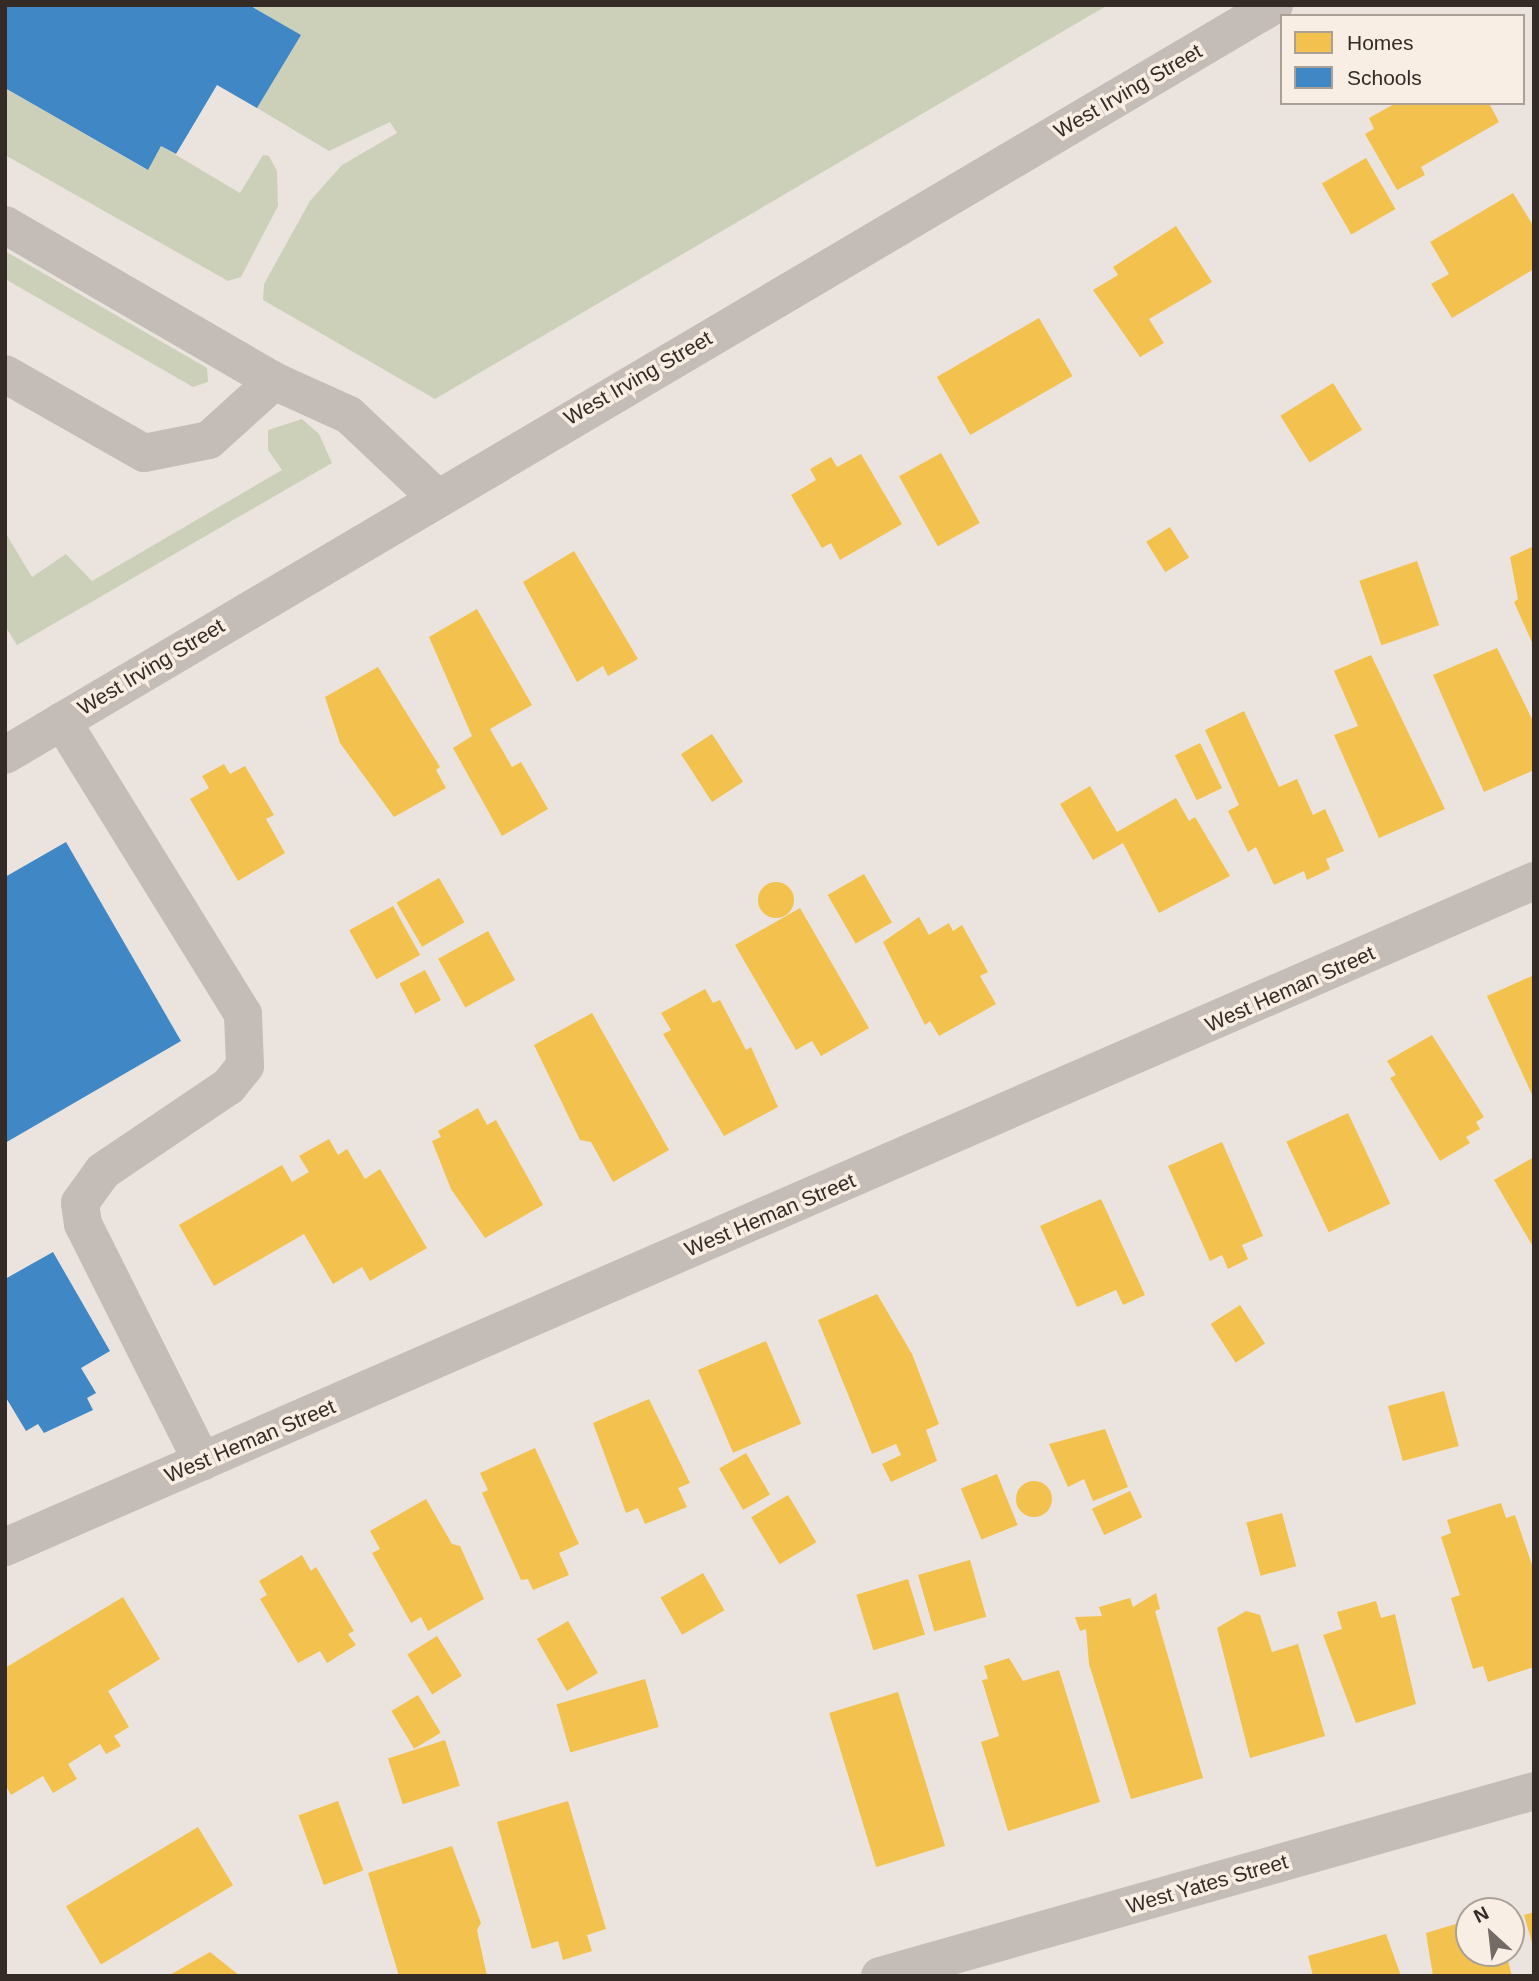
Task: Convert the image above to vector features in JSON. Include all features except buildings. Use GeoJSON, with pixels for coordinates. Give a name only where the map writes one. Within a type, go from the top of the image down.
{"type":"FeatureCollection","features":[{"type":"Feature","properties":{"kind":"street","name":"West Irving Street"},"geometry":{"type":"LineString","coordinates":[[5,755],[436,497],[1274,5]]}},
{"type":"Feature","properties":{"kind":"street"},"geometry":{"type":"LineString","coordinates":[[5,225],[274,381],[349,415],[436,497]]}},
{"type":"Feature","properties":{"kind":"street"},"geometry":{"type":"LineString","coordinates":[[5,373],[144,453],[209,440],[274,381]]}},
{"type":"Feature","properties":{"kind":"street"},"geometry":{"type":"LineString","coordinates":[[62,721],[243,1014],[245,1066],[229,1086],[103,1171],[80,1203],[83,1224],[202,1462]]}},
{"type":"Feature","properties":{"kind":"street","name":"West Heman Street"},"geometry":{"type":"LineString","coordinates":[[5,1547],[1534,881]]}},
{"type":"Feature","properties":{"kind":"street","name":"West Yates Street"},"geometry":{"type":"LineString","coordinates":[[880,1976],[1534,1791]]}},
{"type":"Feature","properties":{"kind":"green space"},"geometry":{"type":"Polygon","coordinates":[[[249,5],[1108,5],[435,399],[263,300],[264,284],[310,201],[342,165],[397,133],[390,122],[329,151],[257,108],[300,35],[249,5]]]}},
{"type":"Feature","properties":{"kind":"green space"},"geometry":{"type":"Polygon","coordinates":[[[5,88],[147,170],[161,146],[240,193],[263,155],[269,156],[277,171],[278,206],[241,277],[228,281],[5,155],[5,88]]]}},
{"type":"Feature","properties":{"kind":"green space"},"geometry":{"type":"Polygon","coordinates":[[[5,251],[207,368],[208,382],[193,387],[5,279],[5,251]]]}},
{"type":"Feature","properties":{"kind":"green space"},"geometry":{"type":"Polygon","coordinates":[[[302,419],[319,434],[332,463],[17,645],[5,626],[5,532],[32,577],[66,554],[92,581],[282,470],[268,450],[268,430],[302,419]]]}}]}
